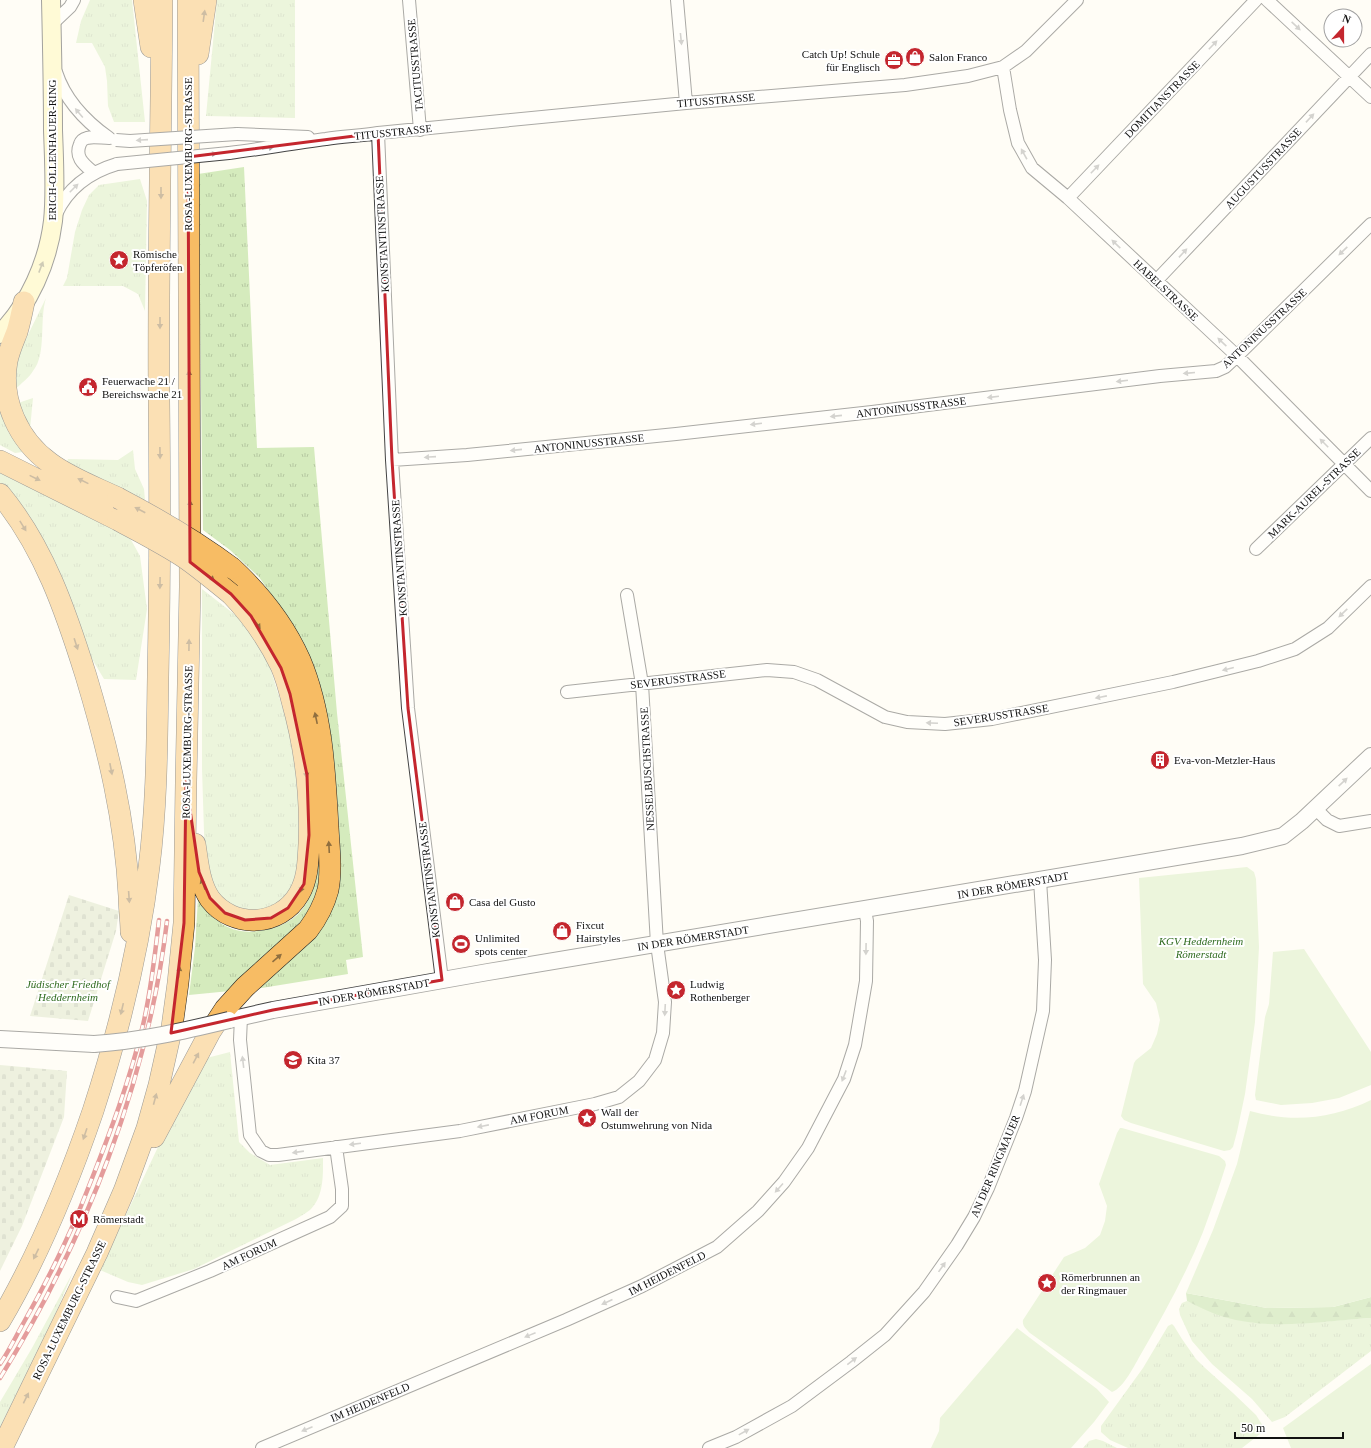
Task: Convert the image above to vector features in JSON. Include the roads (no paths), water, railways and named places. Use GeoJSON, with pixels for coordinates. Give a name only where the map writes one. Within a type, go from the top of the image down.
{"type":"FeatureCollection","features":[{"type":"Feature","properties":{"kind":"highway"},"geometry":{"type":"LineString","coordinates":[[144,0],[161,120]]}},
{"type":"Feature","properties":{"kind":"highway"},"geometry":{"type":"LineString","coordinates":[[0,1321],[35,1256],[60,1200],[84,1136],[107,1067],[131,971],[142,916],[150,863],[156,779],[161,569],[159,387],[162,0]]}},
{"type":"Feature","properties":{"kind":"highway","name":"ROSA-LUXEMBURG-STRASSE"},"geometry":{"type":"LineString","coordinates":[[5,1441],[97,1253],[137,1158],[153,1106],[172,1027],[178,983],[184,923],[190,587],[188,0]]}},
{"type":"Feature","properties":{"kind":"highway"},"geometry":{"type":"LineString","coordinates":[[188,109],[206,0]]}},
{"type":"Feature","properties":{"kind":"highway"},"geometry":{"type":"LineString","coordinates":[[24,302],[11,347],[6,372],[7,397],[15,422],[32,447],[46,460],[63,471],[118,498],[185,535],[232,568],[255,591],[276,617],[299,659],[309,684],[320,736],[326,784],[330,862],[328,889],[321,911],[308,930],[245,986],[218,1019],[124,1191]]}},
{"type":"Feature","properties":{"kind":"highway"},"geometry":{"type":"LineString","coordinates":[[0,460],[118,520],[185,558],[231,594],[251,616],[268,641],[281,668],[297,720],[307,775],[309,807],[308,859],[304,884],[300,894],[288,908],[271,918],[254,921],[234,918],[216,906],[210,898],[199,872],[186,782]]}},
{"type":"Feature","properties":{"kind":"highway"},"geometry":{"type":"LineString","coordinates":[[0,494],[29,535],[54,582],[69,623],[100,722],[110,763],[125,839],[131,924],[131,971]]}},
{"type":"Feature","properties":{"kind":"main road","name":"ERICH-OLLENHAUER-RING"},"geometry":{"type":"LineString","coordinates":[[0,334],[14,318],[24,302],[42,265],[49,243],[53,220],[54,178],[51,0]]}},
{"type":"Feature","properties":{"kind":"street"},"geometry":{"type":"LineString","coordinates":[[51,25],[70,7],[74,0]]}},
{"type":"Feature","properties":{"kind":"street","name":"TACITUSSTRASSE"},"geometry":{"type":"LineString","coordinates":[[409,0],[420,130]]}},
{"type":"Feature","properties":{"kind":"street"},"geometry":{"type":"LineString","coordinates":[[677,0],[686,103]]}},
{"type":"Feature","properties":{"kind":"street","name":"TITUSSTRASSE"},"geometry":{"type":"LineString","coordinates":[[94,173],[80,159],[78,150],[82,140],[86,138],[130,141],[237,134],[327,138],[358,137],[686,103],[905,85],[968,76],[1003,68],[1026,52],[1078,0]]}},
{"type":"Feature","properties":{"kind":"street","name":"DOMITIANSTRASSE"},"geometry":{"type":"LineString","coordinates":[[1068,198],[1256,0]]}},
{"type":"Feature","properties":{"kind":"street"},"geometry":{"type":"LineString","coordinates":[[1267,0],[1371,97]]}},
{"type":"Feature","properties":{"kind":"street","name":"AUGUSTUSSTRASSE"},"geometry":{"type":"LineString","coordinates":[[1156,281],[1371,54]]}},
{"type":"Feature","properties":{"kind":"street"},"geometry":{"type":"LineString","coordinates":[[52,57],[63,89],[72,104],[82,117],[95,129],[112,139]]}},
{"type":"Feature","properties":{"kind":"street","name":"HABELSTRASSE"},"geometry":{"type":"LineString","coordinates":[[1003,68],[1010,110],[1018,143],[1032,168],[1068,198],[1237,356],[1371,490]]}},
{"type":"Feature","properties":{"kind":"street","name":"KONSTANTINSTRASSE"},"geometry":{"type":"LineString","coordinates":[[378,134],[392,460],[408,708],[442,980]]}},
{"type":"Feature","properties":{"kind":"street","name":"TITUSSTRASSE"},"geometry":{"type":"LineString","coordinates":[[53,220],[63,201],[81,182],[94,173],[117,164],[263,149],[327,138]]}},
{"type":"Feature","properties":{"kind":"street","name":"ANTONINUSSTRASSE"},"geometry":{"type":"LineString","coordinates":[[392,460],[475,454],[676,434],[872,412],[1160,376],[1216,371],[1225,367],[1237,356],[1371,224]]}},
{"type":"Feature","properties":{"kind":"street","name":"MARK-AUREL-STRASSE"},"geometry":{"type":"LineString","coordinates":[[1256,548],[1371,438]]}},
{"type":"Feature","properties":{"kind":"street","name":"SEVERUSSTRASSE"},"geometry":{"type":"LineString","coordinates":[[567,692],[735,672],[767,670],[794,672],[817,680],[885,717],[908,722],[945,724],[992,719],[1173,682],[1258,661],[1294,649],[1328,628],[1371,586]]}},
{"type":"Feature","properties":{"kind":"street","name":"NESSELBUSCHSTRASSE"},"geometry":{"type":"LineString","coordinates":[[627,595],[642,684],[657,944]]}},
{"type":"Feature","properties":{"kind":"street","name":"IN DER RÖMERSTADT"},"geometry":{"type":"LineString","coordinates":[[0,1039],[94,1044],[138,1040],[235,1018],[442,980],[1242,846],[1283,836],[1371,756]]}},
{"type":"Feature","properties":{"kind":"street"},"geometry":{"type":"LineString","coordinates":[[1315,808],[1327,820],[1339,826],[1371,821]]}},
{"type":"Feature","properties":{"kind":"street","name":"AN DER RINGMAUER"},"geometry":{"type":"LineString","coordinates":[[709,1448],[736,1437],[792,1406],[851,1362],[884,1335],[924,1292],[957,1245],[974,1217],[1013,1128],[1025,1091],[1043,1011],[1045,960],[1040,880]]}},
{"type":"Feature","properties":{"kind":"street","name":"IM HEIDENFELD"},"geometry":{"type":"LineString","coordinates":[[262,1448],[566,1320],[642,1286],[717,1247],[758,1212],[784,1182],[808,1148],[844,1079],[855,1045],[866,981],[867,921],[865,910]]}},
{"type":"Feature","properties":{"kind":"street","name":"AM FORUM"},"geometry":{"type":"LineString","coordinates":[[235,1018],[240,1040],[250,1135],[261,1151],[269,1155],[278,1155],[460,1131],[595,1104],[619,1097],[639,1081],[655,1060],[663,1033],[665,1002],[657,944]]}},
{"type":"Feature","properties":{"kind":"street","name":"AM FORUM"},"geometry":{"type":"LineString","coordinates":[[117,1297],[136,1301],[210,1271],[330,1216],[342,1206],[342,1189],[336,1147]]}},
{"type":"Feature","properties":{"kind":"railway"},"geometry":{"type":"LineString","coordinates":[[0,1364],[51,1272],[75,1221],[112,1126],[138,1046],[146,1012],[151,986],[159,920]]}},
{"type":"Feature","properties":{"kind":"railway"},"geometry":{"type":"LineString","coordinates":[[0,1378],[31,1326],[59,1271],[85,1215],[108,1158],[128,1100],[145,1041],[158,981],[167,921]]}},
{"type":"Feature","properties":{"kind":"place","name":"Salon Franco"},"geometry":{"type":"Point","coordinates":[915,57]}},
{"type":"Feature","properties":{"kind":"place","name":"Catch Up! Schule für Englisch"},"geometry":{"type":"Point","coordinates":[894,60]}},
{"type":"Feature","properties":{"kind":"place","name":"Römische Töpferöfen"},"geometry":{"type":"Point","coordinates":[119,260]}},
{"type":"Feature","properties":{"kind":"place","name":"Feuerwache 21 / Bereichswache 21"},"geometry":{"type":"Point","coordinates":[88,387]}},
{"type":"Feature","properties":{"kind":"place","name":"Eva-von-Metzler-Haus"},"geometry":{"type":"Point","coordinates":[1160,760]}},
{"type":"Feature","properties":{"kind":"place","name":"Casa del Gusto"},"geometry":{"type":"Point","coordinates":[455,902]}},
{"type":"Feature","properties":{"kind":"place","name":"Fixcut Hairstyles"},"geometry":{"type":"Point","coordinates":[562,931]}},
{"type":"Feature","properties":{"kind":"place","name":"Unlimited spots center"},"geometry":{"type":"Point","coordinates":[461,944]}},
{"type":"Feature","properties":{"kind":"place","name":"Ludwig Rothenberger"},"geometry":{"type":"Point","coordinates":[676,990]}},
{"type":"Feature","properties":{"kind":"place","name":"Kita 37"},"geometry":{"type":"Point","coordinates":[293,1060]}},
{"type":"Feature","properties":{"kind":"place","name":"Wall der Ostumwehrung von Nida"},"geometry":{"type":"Point","coordinates":[587,1118]}},
{"type":"Feature","properties":{"kind":"place","name":"Römerstadt"},"geometry":{"type":"Point","coordinates":[79,1219]}},
{"type":"Feature","properties":{"kind":"place","name":"Römerbrunnen an der Ringmauer"},"geometry":{"type":"Point","coordinates":[1047,1283]}},
{"type":"Feature","properties":{"kind":"park label","name":"KGV Heddernheim Römerstadt"},"geometry":{"type":"Point","coordinates":[1201,947]}},
{"type":"Feature","properties":{"kind":"park label","name":"Jüdischer Friedhof Heddernheim"},"geometry":{"type":"Point","coordinates":[68,990]}}]}
